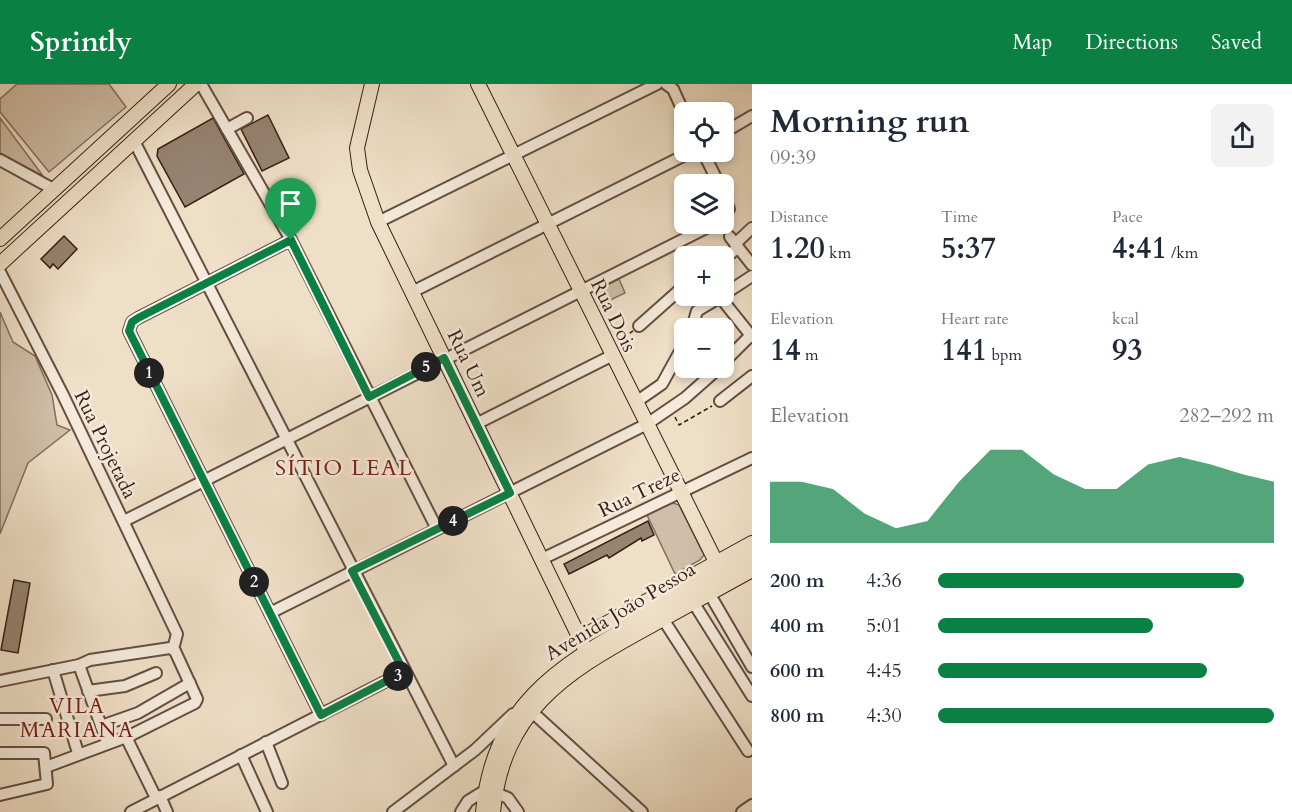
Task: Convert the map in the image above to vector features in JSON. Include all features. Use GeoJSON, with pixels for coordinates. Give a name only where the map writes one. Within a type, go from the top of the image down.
{"type":"FeatureCollection","features":[{"type":"Feature","properties":{"kind":"main road"},"geometry":{"type":"LineString","coordinates":[[0,238],[169,84]]}},
{"type":"Feature","properties":{"kind":"main road"},"geometry":{"type":"LineString","coordinates":[[0,264],[196,84]]}},
{"type":"Feature","properties":{"kind":"main road","name":"Rua Um"},"geometry":{"type":"LineString","coordinates":[[372,84],[357,148],[360,170],[378,222],[584,645]]}},
{"type":"Feature","properties":{"kind":"main road","name":"Rua Dois"},"geometry":{"type":"LineString","coordinates":[[478,84],[716,562]]}},
{"type":"Feature","properties":{"kind":"main road"},"geometry":{"type":"LineString","coordinates":[[90,180],[85,176],[86,170],[97,159],[108,140]]}},
{"type":"Feature","properties":{"kind":"main road"},"geometry":{"type":"LineString","coordinates":[[18,248],[26,231],[57,202],[58,195],[53,189]]}},
{"type":"Feature","properties":{"kind":"main road"},"geometry":{"type":"LineString","coordinates":[[584,645],[716,562],[752,543]]}},
{"type":"Feature","properties":{"kind":"main road","name":"Avenida João Pessoa"},"geometry":{"type":"LineString","coordinates":[[483,812],[528,707],[545,681],[584,645],[752,556]]}},
{"type":"Feature","properties":{"kind":"main road","name":"Avenida João Pessoa"},"geometry":{"type":"LineString","coordinates":[[493,812],[491,791],[494,758],[508,728],[528,707],[579,668],[752,570]]}},
{"type":"Feature","properties":{"kind":"street"},"geometry":{"type":"LineString","coordinates":[[201,84],[291,240],[437,529]]}},
{"type":"Feature","properties":{"kind":"street"},"geometry":{"type":"LineString","coordinates":[[378,222],[657,84]]}},
{"type":"Feature","properties":{"kind":"street"},"geometry":{"type":"LineString","coordinates":[[669,87],[678,102]]}},
{"type":"Feature","properties":{"kind":"street"},"geometry":{"type":"LineString","coordinates":[[734,127],[752,116]]}},
{"type":"Feature","properties":{"kind":"street"},"geometry":{"type":"LineString","coordinates":[[227,129],[247,118]]}},
{"type":"Feature","properties":{"kind":"street"},"geometry":{"type":"LineString","coordinates":[[134,141],[352,571],[454,766]]}},
{"type":"Feature","properties":{"kind":"street"},"geometry":{"type":"LineString","coordinates":[[0,160],[53,189]]}},
{"type":"Feature","properties":{"kind":"street"},"geometry":{"type":"LineString","coordinates":[[412,292],[674,160]]}},
{"type":"Feature","properties":{"kind":"street"},"geometry":{"type":"LineString","coordinates":[[732,246],[752,228]]}},
{"type":"Feature","properties":{"kind":"street"},"geometry":{"type":"LineString","coordinates":[[124,521],[694,234]]}},
{"type":"Feature","properties":{"kind":"street"},"geometry":{"type":"LineString","coordinates":[[291,240],[138,318],[129,327],[131,336],[321,715]]}},
{"type":"Feature","properties":{"kind":"street"},"geometry":{"type":"LineString","coordinates":[[734,243],[752,265]]}},
{"type":"Feature","properties":{"kind":"street","name":"Rua Projetada"},"geometry":{"type":"LineString","coordinates":[[0,272],[124,521],[177,634],[173,649]]}},
{"type":"Feature","properties":{"kind":"street"},"geometry":{"type":"LineString","coordinates":[[734,288],[752,276]]}},
{"type":"Feature","properties":{"kind":"street"},"geometry":{"type":"LineString","coordinates":[[639,327],[674,295]]}},
{"type":"Feature","properties":{"kind":"street"},"geometry":{"type":"LineString","coordinates":[[695,318],[697,311],[705,306]]}},
{"type":"Feature","properties":{"kind":"street"},"geometry":{"type":"LineString","coordinates":[[730,306],[752,336],[734,353]]}},
{"type":"Feature","properties":{"kind":"street"},"geometry":{"type":"LineString","coordinates":[[476,424],[610,351]]}},
{"type":"Feature","properties":{"kind":"street"},"geometry":{"type":"LineString","coordinates":[[636,402],[662,384],[674,362]]}},
{"type":"Feature","properties":{"kind":"street"},"geometry":{"type":"LineString","coordinates":[[720,400],[752,376]]}},
{"type":"Feature","properties":{"kind":"street"},"geometry":{"type":"LineString","coordinates":[[270,613],[647,424],[706,378]]}},
{"type":"Feature","properties":{"kind":"street","name":"Rua Treze"},"geometry":{"type":"LineString","coordinates":[[542,559],[752,458]]}},
{"type":"Feature","properties":{"kind":"street"},"geometry":{"type":"LineString","coordinates":[[709,593],[752,667]]}},
{"type":"Feature","properties":{"kind":"street"},"geometry":{"type":"LineString","coordinates":[[693,602],[752,696]]}},
{"type":"Feature","properties":{"kind":"street"},"geometry":{"type":"LineString","coordinates":[[663,619],[748,752]]}},
{"type":"Feature","properties":{"kind":"street"},"geometry":{"type":"LineString","coordinates":[[0,681],[79,665],[90,660],[173,649],[197,699],[195,704],[126,737],[107,742],[46,767]]}},
{"type":"Feature","properties":{"kind":"street"},"geometry":{"type":"LineString","coordinates":[[79,665],[107,742]]}},
{"type":"Feature","properties":{"kind":"street"},"geometry":{"type":"LineString","coordinates":[[53,670],[78,753]]}},
{"type":"Feature","properties":{"kind":"street"},"geometry":{"type":"LineString","coordinates":[[131,812],[404,672]]}},
{"type":"Feature","properties":{"kind":"street"},"geometry":{"type":"LineString","coordinates":[[88,691],[125,686],[156,673]]}},
{"type":"Feature","properties":{"kind":"street"},"geometry":{"type":"LineString","coordinates":[[101,726],[138,713],[190,683]]}},
{"type":"Feature","properties":{"kind":"street"},"geometry":{"type":"LineString","coordinates":[[393,812],[528,707],[642,812]]}},
{"type":"Feature","properties":{"kind":"street"},"geometry":{"type":"LineString","coordinates":[[0,718],[46,719]]}},
{"type":"Feature","properties":{"kind":"street"},"geometry":{"type":"LineString","coordinates":[[126,737],[167,812]]}},
{"type":"Feature","properties":{"kind":"street"},"geometry":{"type":"LineString","coordinates":[[266,742],[282,783]]}},
{"type":"Feature","properties":{"kind":"street"},"geometry":{"type":"LineString","coordinates":[[475,750],[488,752],[494,758]]}},
{"type":"Feature","properties":{"kind":"street"},"geometry":{"type":"LineString","coordinates":[[0,753],[44,753],[47,784],[0,795]]}},
{"type":"Feature","properties":{"kind":"street"},"geometry":{"type":"LineString","coordinates":[[241,755],[267,812]]}},
{"type":"Feature","properties":{"kind":"street"},"geometry":{"type":"LineString","coordinates":[[461,812],[468,801],[491,791],[508,798],[518,812]]}},
{"type":"Feature","properties":{"kind":"street"},"geometry":{"type":"LineString","coordinates":[[742,812],[752,805]]}},
{"type":"Feature","properties":{"kind":"path"},"geometry":{"type":"LineString","coordinates":[[610,351],[639,327]]}},
{"type":"Feature","properties":{"kind":"path"},"geometry":{"type":"LineString","coordinates":[[669,408],[679,424],[720,400]]}},
{"type":"Feature","properties":{"kind":"shaded area"},"geometry":{"type":"Polygon","coordinates":[[[17,84],[109,84],[126,107],[49,172],[0,112],[0,99],[17,84]]]}},
{"type":"Feature","properties":{"kind":"shaded area"},"geometry":{"type":"Polygon","coordinates":[[[0,118],[43,176],[0,153],[0,118]]]}},
{"type":"Feature","properties":{"kind":"shaded area"},"geometry":{"type":"Polygon","coordinates":[[[619,279],[625,293],[600,305],[594,291],[619,279]]]}},
{"type":"Feature","properties":{"kind":"shaded area"},"geometry":{"type":"Polygon","coordinates":[[[0,312],[13,342],[35,356],[52,395],[57,425],[70,430],[28,463],[0,534],[0,312]]]}},
{"type":"Feature","properties":{"kind":"shaded area"},"geometry":{"type":"Polygon","coordinates":[[[670,502],[679,505],[704,555],[700,560],[675,574],[647,515],[670,502]]]}},
{"type":"Feature","properties":{"kind":"building"},"geometry":{"type":"Polygon","coordinates":[[[268,115],[289,158],[262,171],[241,129],[268,115]]]}},
{"type":"Feature","properties":{"kind":"building"},"geometry":{"type":"Polygon","coordinates":[[[213,118],[244,174],[185,207],[157,156],[158,149],[213,118]]]}},
{"type":"Feature","properties":{"kind":"building"},"geometry":{"type":"Polygon","coordinates":[[[64,236],[77,249],[58,269],[53,264],[50,268],[41,259],[64,236]]]}},
{"type":"Feature","properties":{"kind":"building"},"geometry":{"type":"Polygon","coordinates":[[[648,521],[654,535],[642,541],[641,538],[609,558],[607,555],[569,574],[564,564],[648,521]]]}},
{"type":"Feature","properties":{"kind":"building"},"geometry":{"type":"Polygon","coordinates":[[[14,580],[30,583],[18,653],[1,650],[14,580]]]}},
{"type":"Feature","properties":{"kind":"district","name":"SÍTIO LEAL"},"geometry":{"type":"Point","coordinates":[344,467]}},
{"type":"Feature","properties":{"kind":"district","name":"VILA MARIANA"},"geometry":{"type":"Point","coordinates":[77,718]}},
{"type":"Feature","properties":{"kind":"route"},"geometry":{"type":"LineString","coordinates":[[291,240],[369,397],[444,358],[510,493],[352,571],[404,672],[321,715],[129,331],[132,322],[138,318],[291,240]]}}]}
